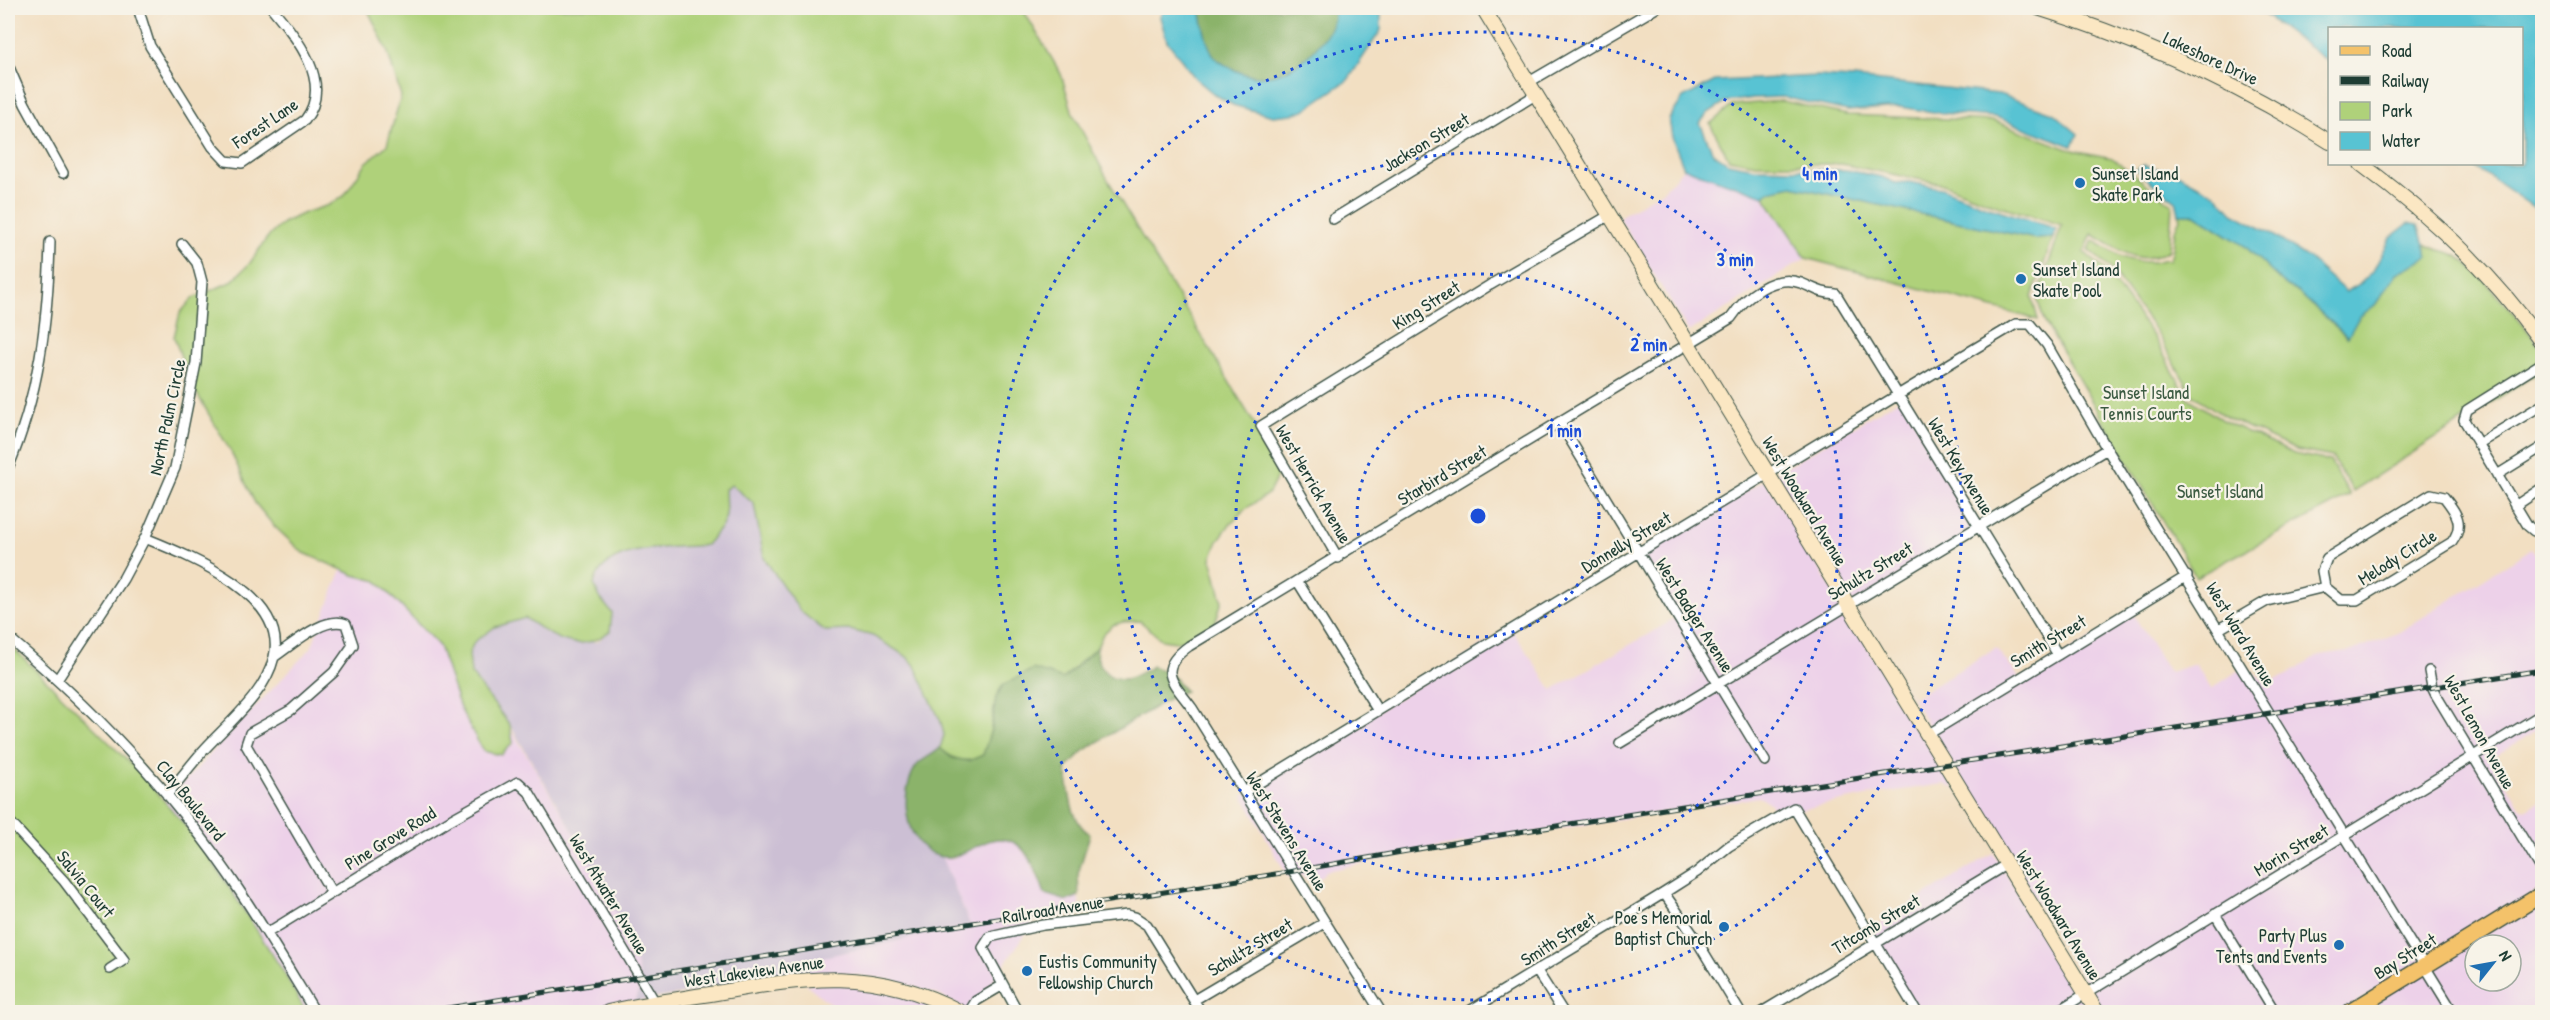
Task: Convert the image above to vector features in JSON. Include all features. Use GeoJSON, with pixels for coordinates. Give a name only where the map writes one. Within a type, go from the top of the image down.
{"type":"FeatureCollection","features":[{"type":"Feature","properties":{"kind":"main road","name":"Bay Street"},"geometry":{"type":"LineString","coordinates":[[2350,1012],[2542,894]]}},
{"type":"Feature","properties":{"kind":"street","name":"Forest Lane"},"geometry":{"type":"LineString","coordinates":[[138,8],[150,46],[213,147],[226,161],[233,162],[242,162],[305,120],[312,111],[316,98],[314,75],[308,60],[272,8]]}},
{"type":"Feature","properties":{"kind":"street","name":"West Woodward Avenue"},"geometry":{"type":"LineString","coordinates":[[1483,8],[2097,1012]]}},
{"type":"Feature","properties":{"kind":"street"},"geometry":{"type":"LineString","coordinates":[[1529,82],[1656,8]]}},
{"type":"Feature","properties":{"kind":"street","name":"Lakeshore Drive"},"geometry":{"type":"LineString","coordinates":[[2038,8],[2217,77],[2286,114],[2328,141]]}},
{"type":"Feature","properties":{"kind":"street"},"geometry":{"type":"LineString","coordinates":[[8,65],[25,104],[63,173]]}},
{"type":"Feature","properties":{"kind":"street","name":"Jackson Street"},"geometry":{"type":"LineString","coordinates":[[1333,219],[1537,94]]}},
{"type":"Feature","properties":{"kind":"street"},"geometry":{"type":"LineString","coordinates":[[2362,165],[2397,190],[2452,240],[2495,284],[2542,343]]}},
{"type":"Feature","properties":{"kind":"street","name":"King Street"},"geometry":{"type":"LineString","coordinates":[[1261,426],[1490,285],[1610,215]]}},
{"type":"Feature","properties":{"kind":"street"},"geometry":{"type":"LineString","coordinates":[[8,468],[27,415],[42,355],[47,315],[50,242]]}},
{"type":"Feature","properties":{"kind":"street","name":"North Palm Circle"},"geometry":{"type":"LineString","coordinates":[[57,680],[101,616],[145,538],[176,468],[196,363],[202,282],[197,263],[182,244]]}},
{"type":"Feature","properties":{"kind":"street","name":"Starbird Street"},"geometry":{"type":"LineString","coordinates":[[1170,665],[1176,656],[1189,646],[1689,344],[1733,315],[1749,296],[1781,282],[1801,283],[1817,292],[1836,294]]}},
{"type":"Feature","properties":{"kind":"street","name":"West Key Avenue"},"geometry":{"type":"LineString","coordinates":[[1836,294],[2058,655]]}},
{"type":"Feature","properties":{"kind":"street","name":"Donnelly Street"},"geometry":{"type":"LineString","coordinates":[[1244,792],[2016,324],[2026,323]]}},
{"type":"Feature","properties":{"kind":"street","name":"West Ward Avenue"},"geometry":{"type":"LineString","coordinates":[[2026,323],[2036,329],[2047,345],[2107,449],[2453,1012]]}},
{"type":"Feature","properties":{"kind":"street"},"geometry":{"type":"LineString","coordinates":[[2542,363],[2467,410],[2464,420],[2515,506],[2532,529],[2539,533],[2542,531]]}},
{"type":"Feature","properties":{"kind":"street"},"geometry":{"type":"LineString","coordinates":[[2478,444],[2542,405]]}},
{"type":"Feature","properties":{"kind":"street","name":"West Badger Avenue"},"geometry":{"type":"LineString","coordinates":[[1560,423],[1766,761]]}},
{"type":"Feature","properties":{"kind":"street","name":"West Herrick Avenue"},"geometry":{"type":"LineString","coordinates":[[1261,426],[1338,558]]}},
{"type":"Feature","properties":{"kind":"street"},"geometry":{"type":"LineString","coordinates":[[2497,475],[2542,447]]}},
{"type":"Feature","properties":{"kind":"street","name":"Schultz Street"},"geometry":{"type":"LineString","coordinates":[[1620,743],[2107,449]]}},
{"type":"Feature","properties":{"kind":"street"},"geometry":{"type":"LineString","coordinates":[[2515,506],[2542,488]]}},
{"type":"Feature","properties":{"kind":"street","name":"Melody Circle"},"geometry":{"type":"LineString","coordinates":[[2431,494],[2438,494],[2446,499],[2455,514],[2460,529],[2452,542],[2357,600],[2341,600],[2325,588],[2322,571],[2327,558],[2431,494]]}},
{"type":"Feature","properties":{"kind":"street"},"geometry":{"type":"LineString","coordinates":[[145,538],[193,558],[216,571],[249,596],[262,609],[272,626],[275,642],[274,657],[256,692],[167,795]]}},
{"type":"Feature","properties":{"kind":"street","name":"Smith Street"},"geometry":{"type":"LineString","coordinates":[[1927,735],[2187,576]]}},
{"type":"Feature","properties":{"kind":"street"},"geometry":{"type":"LineString","coordinates":[[1298,582],[1378,711]]}},
{"type":"Feature","properties":{"kind":"street"},"geometry":{"type":"LineString","coordinates":[[2219,629],[2267,601],[2325,588]]}},
{"type":"Feature","properties":{"kind":"street"},"geometry":{"type":"LineString","coordinates":[[274,657],[325,623],[346,624],[353,638],[352,650],[334,672],[291,710],[250,733],[246,745],[332,893]]}},
{"type":"Feature","properties":{"kind":"street","name":"Clay Boulevard"},"geometry":{"type":"LineString","coordinates":[[8,637],[57,680],[167,795],[215,856],[267,933],[315,1012]]}},
{"type":"Feature","properties":{"kind":"street","name":"West Stevens Avenue"},"geometry":{"type":"LineString","coordinates":[[1170,665],[1174,684],[1244,792],[1380,1012]]}},
{"type":"Feature","properties":{"kind":"street","name":"West Lemon Avenue"},"geometry":{"type":"LineString","coordinates":[[2429,671],[2432,687],[2542,870]]}},
{"type":"Feature","properties":{"kind":"street","name":"Morin Street"},"geometry":{"type":"LineString","coordinates":[[2056,1012],[2214,914],[2346,837],[2542,714]]}},
{"type":"Feature","properties":{"kind":"street","name":"Pine Grove Road"},"geometry":{"type":"LineString","coordinates":[[267,933],[505,787],[518,782],[529,792]]}},
{"type":"Feature","properties":{"kind":"street","name":"West Atwater Avenue"},"geometry":{"type":"LineString","coordinates":[[529,792],[657,1008]]}},
{"type":"Feature","properties":{"kind":"street","name":"Smith Street"},"geometry":{"type":"LineString","coordinates":[[1468,1012],[1664,893],[1697,872],[1730,846],[1794,808],[1876,943]]}},
{"type":"Feature","properties":{"kind":"street","name":"Salvia Court"},"geometry":{"type":"LineString","coordinates":[[8,820],[64,881],[124,960],[110,969]]}},
{"type":"Feature","properties":{"kind":"street","name":"Titcomb Street"},"geometry":{"type":"LineString","coordinates":[[1762,1012],[2007,864]]}},
{"type":"Feature","properties":{"kind":"street"},"geometry":{"type":"LineString","coordinates":[[1664,893],[1694,936],[1740,1012]]}},
{"type":"Feature","properties":{"kind":"street"},"geometry":{"type":"LineString","coordinates":[[2214,914],[2275,1012]]}},
{"type":"Feature","properties":{"kind":"street","name":"Railroad Avenue"},"geometry":{"type":"LineString","coordinates":[[1018,1012],[983,948],[990,937],[1024,928],[1085,918],[1135,916],[1147,925],[1194,1000]]}},
{"type":"Feature","properties":{"kind":"street","name":"Schultz Street"},"geometry":{"type":"LineString","coordinates":[[1194,1000],[1324,923]]}},
{"type":"Feature","properties":{"kind":"street"},"geometry":{"type":"LineString","coordinates":[[1876,943],[1917,1012]]}},
{"type":"Feature","properties":{"kind":"street"},"geometry":{"type":"LineString","coordinates":[[1537,971],[1563,1012]]}},
{"type":"Feature","properties":{"kind":"street","name":"West Lakeview Avenue"},"geometry":{"type":"LineString","coordinates":[[608,1012],[657,1008],[777,983],[837,978],[890,985],[935,999],[961,1012]]}},
{"type":"Feature","properties":{"kind":"street"},"geometry":{"type":"LineString","coordinates":[[969,1012],[976,1001],[1004,985]]}},
{"type":"Feature","properties":{"kind":"street"},"geometry":{"type":"LineString","coordinates":[[1194,1000],[1201,1012]]}},
{"type":"Feature","properties":{"kind":"shaded area"},"geometry":{"type":"Polygon","coordinates":[[[1684,168],[1764,196],[1806,258],[1689,332],[1619,217],[1664,190],[1684,168]]]}},
{"type":"Feature","properties":{"kind":"shaded area"},"geometry":{"type":"Polygon","coordinates":[[[1901,398],[1978,528],[1856,607],[1775,474],[1901,398]]]}},
{"type":"Feature","properties":{"kind":"shaded area"},"geometry":{"type":"Polygon","coordinates":[[[1765,480],[1954,789],[1944,784],[1875,794],[1775,815],[1770,803],[1759,797],[1442,847],[1326,871],[1316,882],[1318,887],[1302,875],[1288,877],[1243,796],[1511,628],[1552,690],[1678,617],[1638,556],[1765,480]]]}},
{"type":"Feature","properties":{"kind":"shaded area"},"geometry":{"type":"Polygon","coordinates":[[[732,485],[754,504],[764,558],[800,611],[825,630],[850,630],[873,636],[906,656],[914,664],[941,722],[944,735],[942,747],[917,765],[934,854],[941,856],[970,925],[818,958],[809,973],[634,1002],[641,985],[632,945],[582,846],[510,725],[471,674],[469,654],[474,642],[495,627],[525,618],[546,633],[597,642],[610,631],[612,613],[600,598],[594,584],[603,566],[626,554],[659,547],[706,545],[722,526],[726,516],[725,489],[732,485]]]}},
{"type":"Feature","properties":{"kind":"shaded area"},"geometry":{"type":"Polygon","coordinates":[[[2531,549],[2542,562],[2542,727],[2495,756],[2493,760],[2521,808],[2528,809],[2542,800],[2542,888],[2469,933],[2463,933],[2463,936],[2340,1012],[2104,1012],[1903,683],[1913,698],[1996,648],[2021,680],[2133,614],[2169,672],[2196,664],[2211,689],[2245,666],[2267,683],[2287,675],[2320,655],[2354,650],[2398,633],[2531,549]]]}},
{"type":"Feature","properties":{"kind":"shaded area"},"geometry":{"type":"Polygon","coordinates":[[[342,569],[377,581],[439,645],[460,708],[483,751],[513,743],[511,729],[582,846],[632,945],[641,985],[634,1002],[587,1012],[306,1012],[283,971],[165,802],[311,648],[342,569]]]}},
{"type":"Feature","properties":{"kind":"shaded area"},"geometry":{"type":"Polygon","coordinates":[[[987,839],[1004,839],[1017,844],[1029,859],[1045,894],[1067,901],[1078,896],[1081,912],[1036,919],[971,1012],[937,994],[892,980],[838,972],[809,973],[817,958],[970,925],[941,856],[953,858],[987,839]]]}},
{"type":"Feature","properties":{"kind":"shaded area"},"geometry":{"type":"Polygon","coordinates":[[[1993,853],[2090,1012],[1917,1012],[1867,931],[1993,853]]]}},
{"type":"Feature","properties":{"kind":"shaded area"},"geometry":{"type":"Polygon","coordinates":[[[2542,900],[2542,1012],[2360,1012],[2463,949],[2463,993],[2523,993],[2523,933],[2488,933],[2542,900]]]}},
{"type":"Feature","properties":{"kind":"shaded area"},"geometry":{"type":"Polygon","coordinates":[[[836,983],[888,990],[949,1012],[840,1012],[806,984],[836,983]]]}},
{"type":"Feature","properties":{"kind":"green space"},"geometry":{"type":"Polygon","coordinates":[[[367,8],[1022,8],[1061,74],[1073,114],[1108,180],[1273,455],[1278,475],[1269,493],[1244,510],[1227,528],[1218,541],[1211,558],[1222,601],[1215,623],[1198,636],[1176,642],[1162,640],[1140,621],[1113,625],[1103,634],[1097,647],[1063,679],[1048,673],[1003,685],[996,697],[989,740],[983,755],[971,760],[960,760],[940,748],[944,735],[941,722],[914,664],[906,656],[873,636],[850,630],[825,631],[800,611],[764,558],[754,504],[732,485],[725,489],[726,516],[722,526],[706,545],[659,548],[625,554],[600,570],[594,584],[600,598],[612,613],[610,631],[599,638],[588,642],[567,641],[546,632],[525,618],[495,627],[474,642],[469,654],[471,674],[510,725],[513,743],[501,755],[483,751],[460,708],[439,646],[377,581],[354,575],[302,552],[274,526],[255,503],[231,452],[190,382],[174,337],[180,313],[193,298],[231,282],[250,263],[267,238],[283,223],[329,205],[344,196],[366,163],[387,145],[401,96],[387,50],[367,8]]]}},
{"type":"Feature","properties":{"kind":"green space"},"geometry":{"type":"Polygon","coordinates":[[[1200,8],[1334,8],[1334,17],[1325,37],[1303,60],[1280,73],[1255,76],[1242,73],[1214,57],[1206,39],[1200,8]]]}},
{"type":"Feature","properties":{"kind":"green space","name":"Sunset Island"},"geometry":{"type":"Polygon","coordinates":[[[1782,101],[1847,115],[1994,121],[2068,149],[2112,158],[2172,204],[2169,250],[2148,258],[2138,257],[2120,251],[2092,234],[2084,252],[2107,272],[2153,336],[2188,398],[2222,420],[2294,454],[2330,461],[2350,495],[2196,577],[2044,321],[2037,298],[2062,225],[1994,204],[1943,184],[1841,164],[1756,164],[1729,159],[1710,124],[1733,105],[1782,101]]]}},
{"type":"Feature","properties":{"kind":"green space"},"geometry":{"type":"Polygon","coordinates":[[[1792,186],[2036,239],[2052,238],[2054,235],[2032,297],[2038,320],[1806,258],[1764,196],[1769,191],[1792,186]]]}},
{"type":"Feature","properties":{"kind":"green space"},"geometry":{"type":"Polygon","coordinates":[[[2179,214],[2194,214],[2245,246],[2283,283],[2299,293],[2347,337],[2359,317],[2375,305],[2397,273],[2427,257],[2425,244],[2455,255],[2478,274],[2528,331],[2542,352],[2542,370],[2353,491],[2332,457],[2296,450],[2224,416],[2192,394],[2157,333],[2111,269],[2089,250],[2093,240],[2127,259],[2142,262],[2169,260],[2176,228],[2181,218],[2179,214]]]}},
{"type":"Feature","properties":{"kind":"green space"},"geometry":{"type":"Polygon","coordinates":[[[8,643],[140,773],[202,845],[283,971],[306,1012],[8,1012],[8,643]]]}},
{"type":"Feature","properties":{"kind":"green space"},"geometry":{"type":"Polygon","coordinates":[[[1097,647],[1100,665],[1113,677],[1125,679],[1136,676],[1153,666],[1173,676],[1185,691],[1176,694],[1086,749],[1066,769],[1074,814],[1083,829],[1090,834],[1078,874],[1079,896],[1067,901],[1045,894],[1034,866],[1025,852],[1015,843],[1004,839],[983,843],[964,853],[944,857],[933,854],[923,847],[910,827],[906,802],[910,779],[917,765],[940,748],[952,758],[969,761],[983,755],[992,726],[996,697],[1003,685],[1033,669],[1063,679],[1097,647]]]}},
{"type":"Feature","properties":{"kind":"water"},"geometry":{"type":"Polygon","coordinates":[[[1164,8],[1200,8],[1206,39],[1215,58],[1242,73],[1255,76],[1280,73],[1303,60],[1327,34],[1333,21],[1334,8],[1381,8],[1381,30],[1348,80],[1304,110],[1273,116],[1233,105],[1214,94],[1195,78],[1167,41],[1160,17],[1164,8]]]}},
{"type":"Feature","properties":{"kind":"water"},"geometry":{"type":"Polygon","coordinates":[[[2261,8],[2542,8],[2542,213],[2472,165],[2523,165],[2523,27],[2328,27],[2328,61],[2261,12],[2261,8]]]}},
{"type":"Feature","properties":{"kind":"water"},"geometry":{"type":"Polygon","coordinates":[[[1817,76],[1999,94],[2053,113],[2078,134],[2072,146],[1996,117],[1899,107],[1848,111],[1783,97],[1754,98],[1725,102],[1708,113],[1700,123],[1713,153],[1728,163],[1754,168],[1846,170],[1882,177],[1895,183],[1909,182],[1941,188],[1992,208],[2054,228],[2056,229],[2052,238],[2036,239],[1792,186],[1769,191],[1764,196],[1684,168],[1672,137],[1669,119],[1683,98],[1715,81],[1817,76]]]}},
{"type":"Feature","properties":{"kind":"water"},"geometry":{"type":"Polygon","coordinates":[[[2144,165],[2180,175],[2217,195],[2233,213],[2270,233],[2308,258],[2346,292],[2361,283],[2373,271],[2391,237],[2409,223],[2418,225],[2428,257],[2397,273],[2375,305],[2359,317],[2348,337],[2299,293],[2283,283],[2245,246],[2194,214],[2179,214],[2176,201],[2138,172],[2137,169],[2144,165]]]}},
{"type":"Feature","properties":{"kind":"railway"},"geometry":{"type":"LineString","coordinates":[[423,1012],[1294,871],[1475,839],[2542,670]]}},
{"type":"Feature","properties":{"kind":"place","name":"Sunset Island Skate Park"},"geometry":{"type":"Point","coordinates":[2080,183]}},
{"type":"Feature","properties":{"kind":"place","name":"Sunset Island Skate Pool"},"geometry":{"type":"Point","coordinates":[2021,279]}},
{"type":"Feature","properties":{"kind":"place","name":"Poe's Memorial Baptist Church"},"geometry":{"type":"Point","coordinates":[1724,927]}},
{"type":"Feature","properties":{"kind":"place","name":"Party Plus Tents and Events"},"geometry":{"type":"Point","coordinates":[2339,945]}},
{"type":"Feature","properties":{"kind":"place","name":"Eustis Community Fellowship Church"},"geometry":{"type":"Point","coordinates":[1027,971]}},
{"type":"Feature","properties":{"kind":"park label","name":"Sunset Island Tennis Courts"},"geometry":{"type":"Point","coordinates":[2146,402]}}]}
